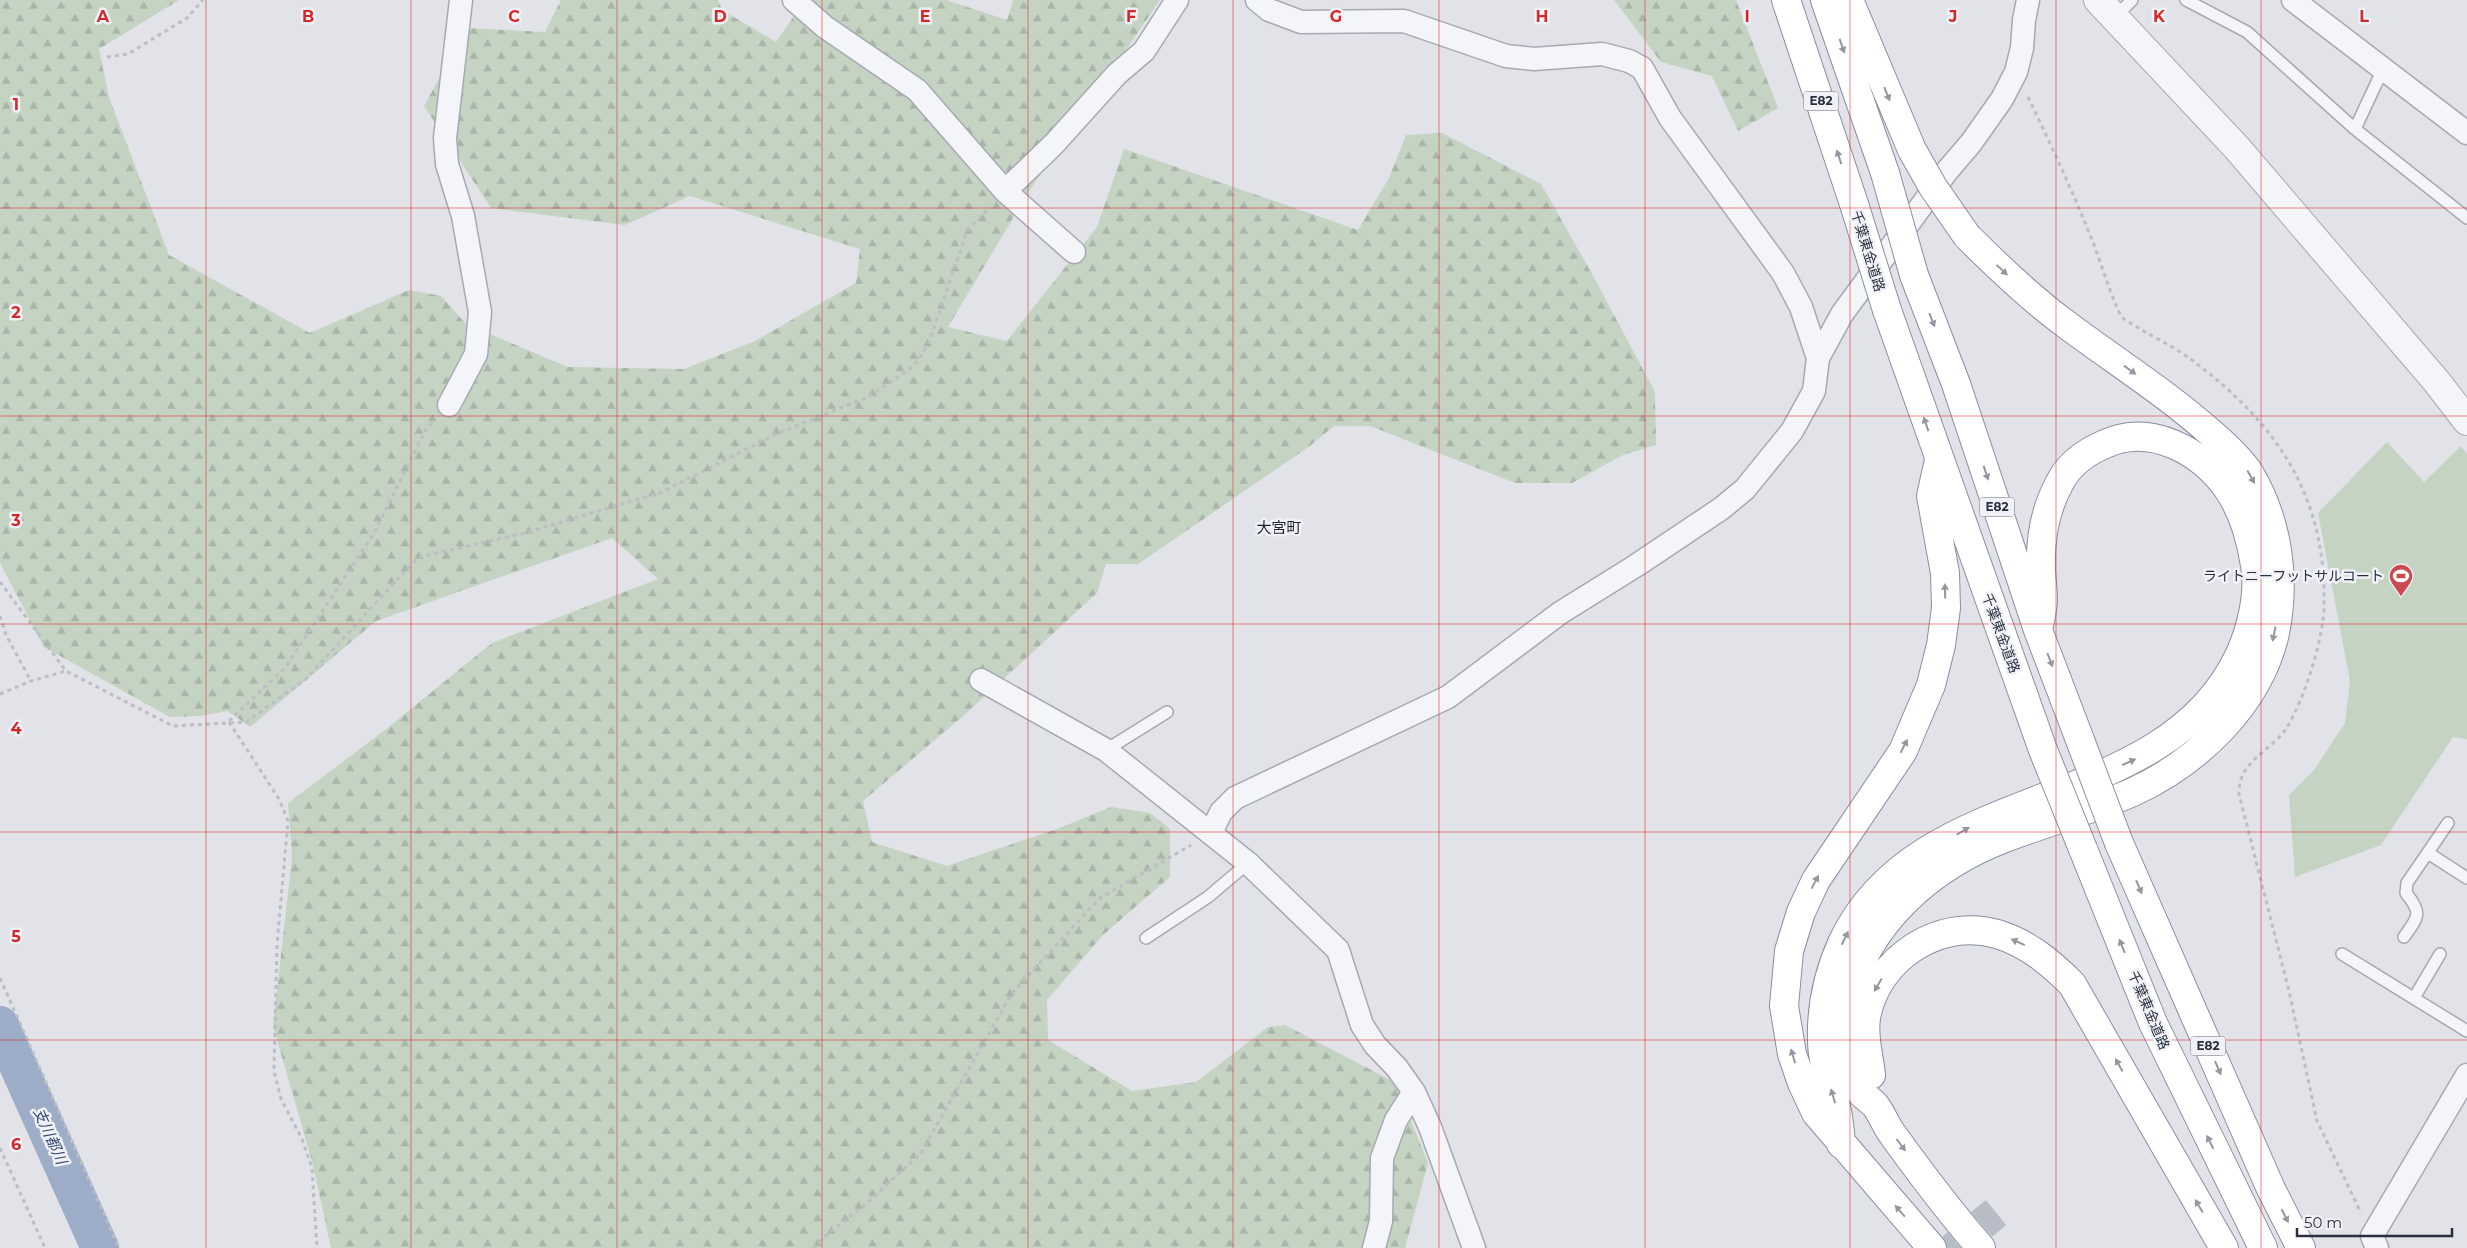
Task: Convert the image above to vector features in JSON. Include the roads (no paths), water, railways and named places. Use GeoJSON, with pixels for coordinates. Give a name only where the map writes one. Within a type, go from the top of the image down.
{"type":"FeatureCollection","features":[{"type":"Feature","properties":{"kind":"highway","name":"千葉東金道路"},"geometry":{"type":"LineString","coordinates":[[1786,0],[1887,310],[2043,750],[2153,1023],[2264,1248]]}},
{"type":"Feature","properties":{"kind":"highway","name":"E82"},"geometry":{"type":"LineString","coordinates":[[1825,0],[1885,173],[1914,275],[1956,384],[2038,630],[2120,843],[2271,1189],[2301,1248]]}},
{"type":"Feature","properties":{"kind":"highway"},"geometry":{"type":"LineString","coordinates":[[1850,0],[1912,150],[1933,187],[1968,236],[2023,290],[2060,320],[2190,414],[2224,444],[2248,470],[2263,499],[2273,529],[2279,560],[2280,591],[2270,655],[2241,708],[2219,732],[2194,753],[2134,792],[2001,839],[1964,858],[1910,896],[1892,913],[1876,934],[1863,956],[1852,982],[1846,1008],[1845,1036],[1851,1068],[1859,1090],[1874,1104],[1892,1133],[1981,1248]]}},
{"type":"Feature","properties":{"kind":"highway"},"geometry":{"type":"LineString","coordinates":[[1842,1144],[1836,1107],[1825,1069],[1822,1042],[1827,987],[1834,960],[1862,908],[1883,885],[1907,865],[1935,847],[1970,827],[2134,760],[2190,724],[2211,702],[2228,678],[2241,652],[2250,626],[2255,597],[2256,568],[2249,537],[2241,514],[2229,491],[2198,457],[2176,444],[2137,436],[2114,440],[2091,450],[2074,464],[2060,481],[2044,525],[2040,551],[2043,599],[2038,630]]}},
{"type":"Feature","properties":{"kind":"highway"},"geometry":{"type":"LineString","coordinates":[[1932,1248],[1816,1113],[1802,1083],[1792,1054],[1784,1006],[1789,951],[1801,912],[1816,880],[1902,751],[1931,685],[1941,645],[1946,608],[1945,572],[1931,496],[1939,460]]}},
{"type":"Feature","properties":{"kind":"highway"},"geometry":{"type":"LineString","coordinates":[[1874,1104],[1865,1042],[1866,1018],[1874,992],[1885,974],[1901,956],[1917,944],[1940,933],[1968,930],[1996,933],[2023,944],[2048,960],[2072,984],[2224,1248]]}},
{"type":"Feature","properties":{"kind":"street"},"geometry":{"type":"LineString","coordinates":[[449,405],[476,354],[480,312],[463,216],[447,164],[445,138],[461,0]]}},
{"type":"Feature","properties":{"kind":"street"},"geometry":{"type":"LineString","coordinates":[[794,0],[825,26],[917,90],[1005,191],[1074,252]]}},
{"type":"Feature","properties":{"kind":"street"},"geometry":{"type":"LineString","coordinates":[[1005,191],[1054,144],[1117,74],[1144,51],[1177,0]]}},
{"type":"Feature","properties":{"kind":"street"},"geometry":{"type":"LineString","coordinates":[[1257,0],[1270,10],[1301,22],[1404,21],[1506,56],[1534,59],[1602,54],[1629,61],[1642,68],[1670,118],[1783,273],[1801,307],[1818,358]]}},
{"type":"Feature","properties":{"kind":"street"},"geometry":{"type":"LineString","coordinates":[[1211,833],[1220,812],[1235,798],[1448,697],[1560,613],[1637,565],[1722,508],[1745,489],[1792,431],[1814,391],[1818,358],[1842,314],[1947,171],[1971,144],[2002,99],[2016,72],[2022,48],[2028,0]]}},
{"type":"Feature","properties":{"kind":"street"},"geometry":{"type":"LineString","coordinates":[[2293,0],[2467,133]]}},
{"type":"Feature","properties":{"kind":"street"},"geometry":{"type":"LineString","coordinates":[[2115,6],[2437,382],[2467,421]]}},
{"type":"Feature","properties":{"kind":"street"},"geometry":{"type":"LineString","coordinates":[[981,680],[1106,750],[1248,863],[1338,950],[1362,1025],[1375,1045],[1398,1068],[1414,1092],[1430,1127],[1474,1248]]}},
{"type":"Feature","properties":{"kind":"street"},"geometry":{"type":"LineString","coordinates":[[2378,1248],[2372,1236],[2467,1076]]}},
{"type":"Feature","properties":{"kind":"street"},"geometry":{"type":"LineString","coordinates":[[1374,1248],[1381,1220],[1382,1158],[1396,1120],[1414,1092]]}},
{"type":"Feature","properties":{"kind":"lane"},"geometry":{"type":"LineString","coordinates":[[2186,0],[2247,32],[2355,129],[2467,218]]}},
{"type":"Feature","properties":{"kind":"lane"},"geometry":{"type":"LineString","coordinates":[[2355,129],[2383,69]]}},
{"type":"Feature","properties":{"kind":"lane"},"geometry":{"type":"LineString","coordinates":[[1106,750],[1167,712]]}},
{"type":"Feature","properties":{"kind":"lane"},"geometry":{"type":"LineString","coordinates":[[2404,937],[2417,919],[2418,913],[2416,904],[2406,893],[2407,884],[2448,823]]}},
{"type":"Feature","properties":{"kind":"lane"},"geometry":{"type":"LineString","coordinates":[[2428,853],[2467,878]]}},
{"type":"Feature","properties":{"kind":"lane"},"geometry":{"type":"LineString","coordinates":[[1146,938],[1208,897],[1248,863]]}},
{"type":"Feature","properties":{"kind":"lane"},"geometry":{"type":"LineString","coordinates":[[2342,954],[2467,1031]]}},
{"type":"Feature","properties":{"kind":"lane"},"geometry":{"type":"LineString","coordinates":[[2414,998],[2440,954]]}},
{"type":"Feature","properties":{"kind":"waterway","name":"支川都川"},"geometry":{"type":"LineString","coordinates":[[0,1025],[100,1248]]}},
{"type":"Feature","properties":{"kind":"place","name":"ライトニーフットサルコート"},"geometry":{"type":"Point","coordinates":[2401,597]}},
{"type":"Feature","properties":{"kind":"district","name":"大宮町"},"geometry":{"type":"Point","coordinates":[1279,528]}}]}
